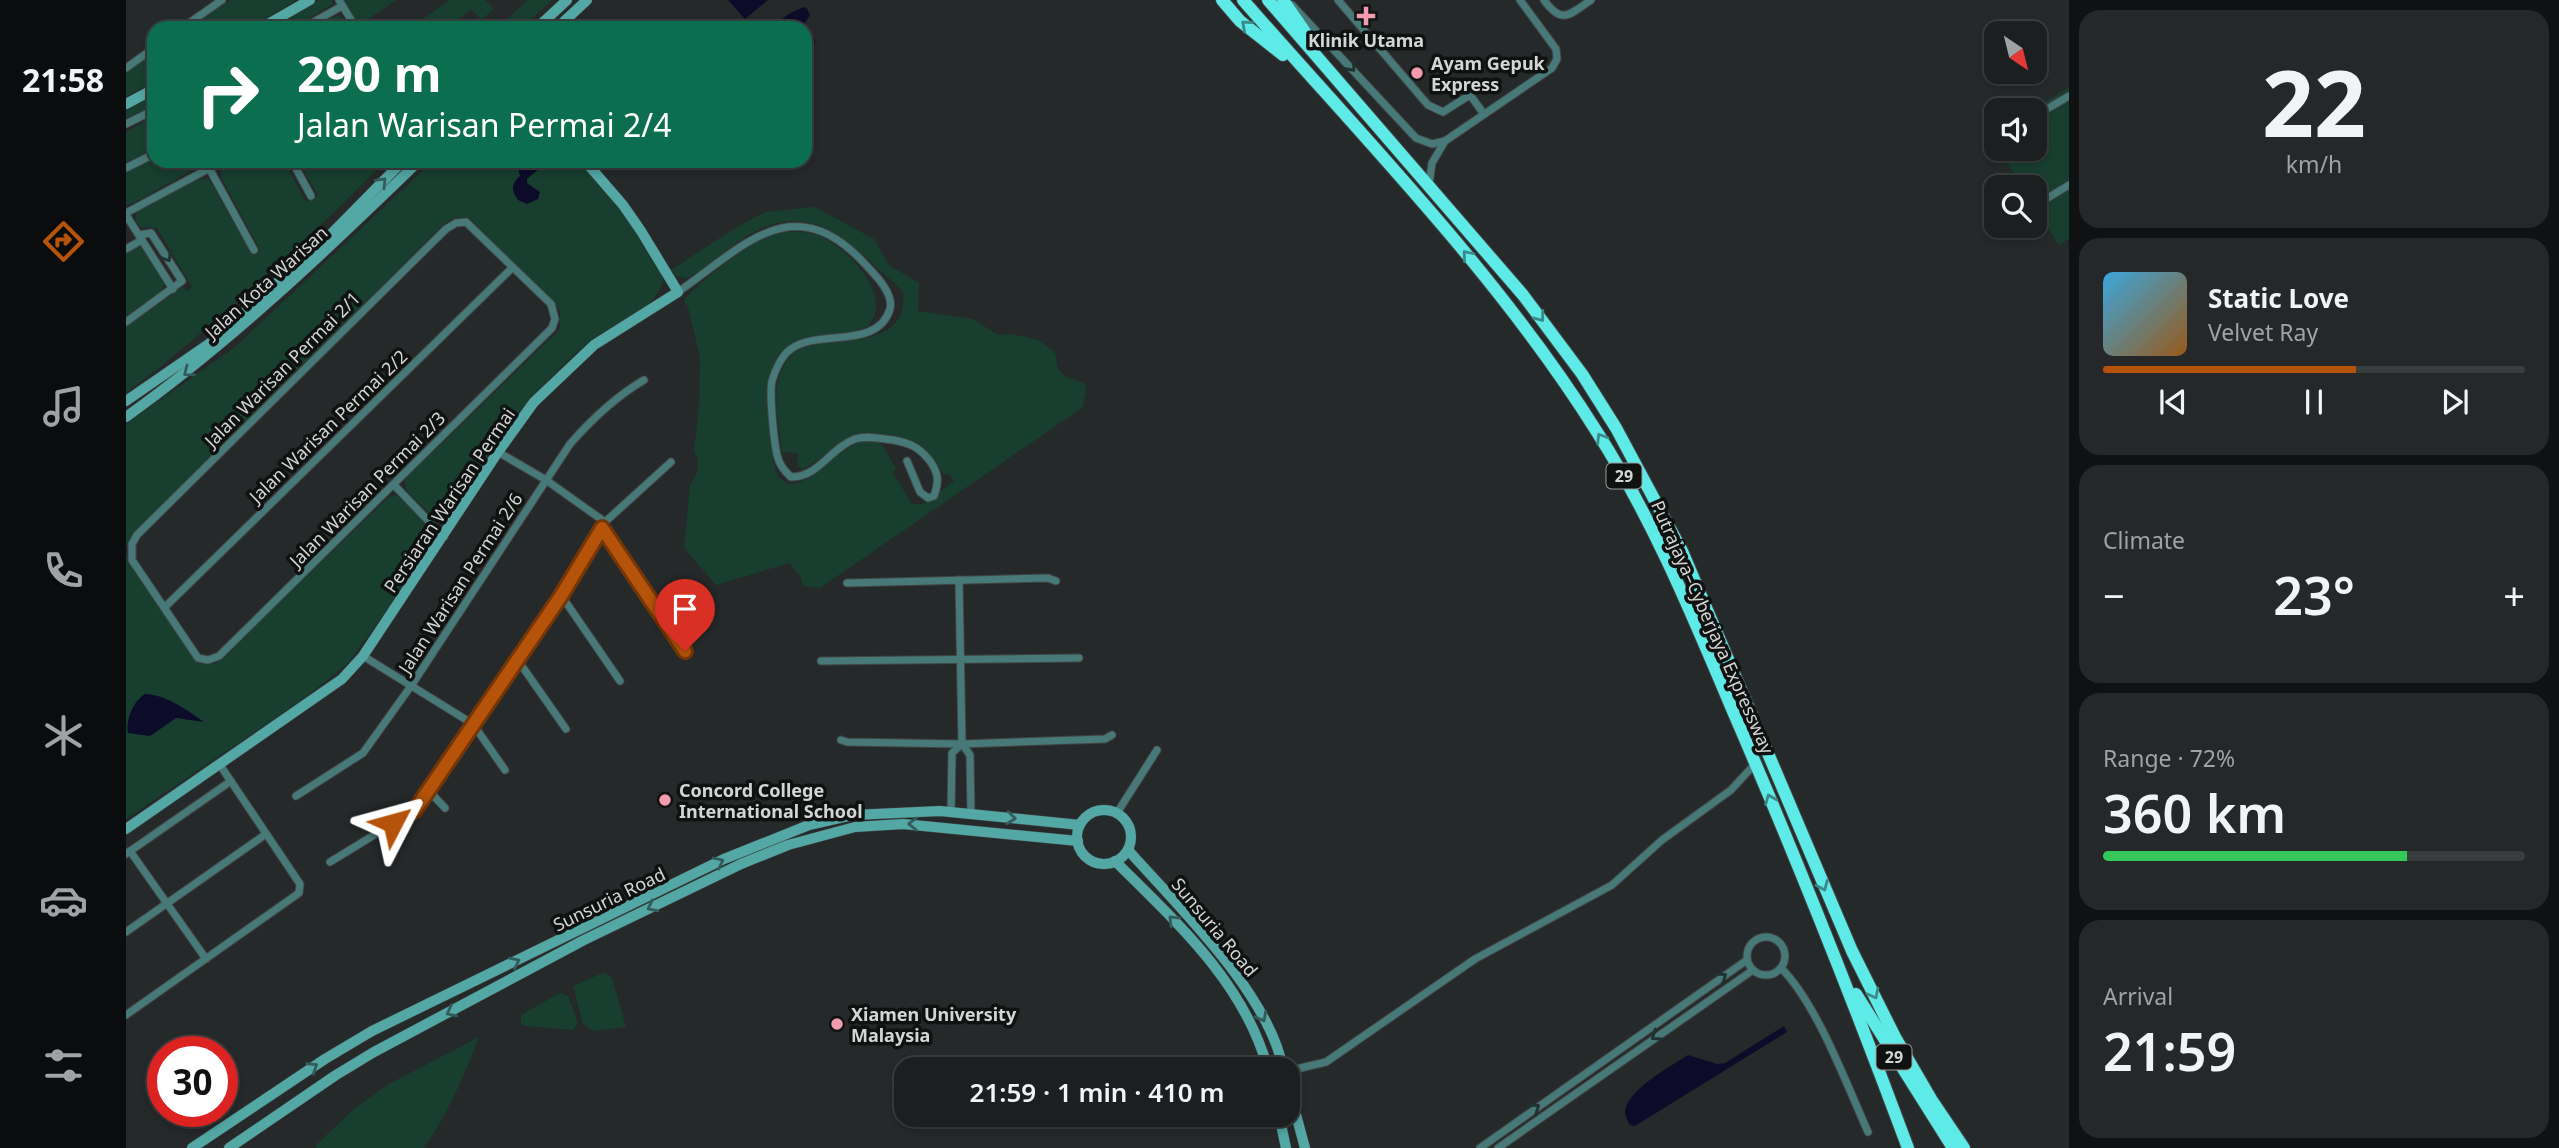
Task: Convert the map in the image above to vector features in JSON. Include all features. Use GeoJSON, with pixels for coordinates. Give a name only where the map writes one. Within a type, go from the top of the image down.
{"type":"FeatureCollection","features":[{"type":"Feature","properties":{"kind":"highway"},"geometry":{"type":"LineString","coordinates":[[1222,0],[1240,21],[1310,77]]}},
{"type":"Feature","properties":{"kind":"highway","name":"Putrajaya–Cyberjaya Expressway"},"geometry":{"type":"LineString","coordinates":[[1242,0],[1507,303],[1596,430],[1629,483],[1661,546],[1756,764],[1838,964],[1953,1148]]}},
{"type":"Feature","properties":{"kind":"highway","name":"Putrajaya–Cyberjaya Expressway"},"geometry":{"type":"LineString","coordinates":[[1268,0],[1522,295],[1582,374],[1638,467],[1682,551],[1852,951],[1895,1037],[1931,1099],[1964,1148]]}},
{"type":"Feature","properties":{"kind":"highway"},"geometry":{"type":"LineString","coordinates":[[1285,0],[1333,74]]}},
{"type":"Feature","properties":{"kind":"highway"},"geometry":{"type":"LineString","coordinates":[[1838,964],[1908,1148]]}},
{"type":"Feature","properties":{"kind":"highway"},"geometry":{"type":"LineString","coordinates":[[1931,1099],[1973,1148]]}},
{"type":"Feature","properties":{"kind":"street"},"geometry":{"type":"LineString","coordinates":[[192,21],[222,0]]}},
{"type":"Feature","properties":{"kind":"street"},"geometry":{"type":"LineString","coordinates":[[273,21],[310,0]]}},
{"type":"Feature","properties":{"kind":"street"},"geometry":{"type":"LineString","coordinates":[[545,21],[568,0]]}},
{"type":"Feature","properties":{"kind":"street"},"geometry":{"type":"LineString","coordinates":[[564,21],[587,0]]}},
{"type":"Feature","properties":{"kind":"street"},"geometry":{"type":"LineString","coordinates":[[570,21],[587,0]]}},
{"type":"Feature","properties":{"kind":"street"},"geometry":{"type":"LineString","coordinates":[[1285,0],[1416,138],[1432,144],[1445,141],[1552,68],[1557,59],[1556,50],[1520,0]]}},
{"type":"Feature","properties":{"kind":"street"},"geometry":{"type":"LineString","coordinates":[[1338,0],[1428,105],[1443,112],[1470,95],[1484,114]]}},
{"type":"Feature","properties":{"kind":"street"},"geometry":{"type":"LineString","coordinates":[[1544,0],[1554,13],[1560,15],[1567,15],[1591,0]]}},
{"type":"Feature","properties":{"kind":"street"},"geometry":{"type":"LineString","coordinates":[[313,21],[340,3],[352,21]]}},
{"type":"Feature","properties":{"kind":"street"},"geometry":{"type":"LineString","coordinates":[[126,68],[147,53]]}},
{"type":"Feature","properties":{"kind":"street"},"geometry":{"type":"LineString","coordinates":[[126,104],[147,93]]}},
{"type":"Feature","properties":{"kind":"street"},"geometry":{"type":"LineString","coordinates":[[2047,109],[2069,96]]}},
{"type":"Feature","properties":{"kind":"street"},"geometry":{"type":"LineString","coordinates":[[126,124],[147,114]]}},
{"type":"Feature","properties":{"kind":"street"},"geometry":{"type":"LineString","coordinates":[[1428,187],[1432,163],[1445,141]]}},
{"type":"Feature","properties":{"kind":"street"},"geometry":{"type":"LineString","coordinates":[[126,168],[147,158]]}},
{"type":"Feature","properties":{"kind":"street"},"geometry":{"type":"LineString","coordinates":[[173,289],[126,214],[209,168],[254,250]]}},
{"type":"Feature","properties":{"kind":"street"},"geometry":{"type":"LineString","coordinates":[[296,168],[311,196]]}},
{"type":"Feature","properties":{"kind":"street","name":"Jalan Kota Warisan"},"geometry":{"type":"LineString","coordinates":[[126,401],[210,343],[332,233],[395,168]]}},
{"type":"Feature","properties":{"kind":"street","name":"Jalan Kota Warisan"},"geometry":{"type":"LineString","coordinates":[[126,417],[192,369],[230,337],[309,268],[412,168]]}},
{"type":"Feature","properties":{"kind":"street"},"geometry":{"type":"LineString","coordinates":[[591,168],[641,230],[678,292],[735,249],[773,229],[816,229],[849,248],[877,277],[888,294],[891,306],[878,327],[866,332],[800,344],[790,349],[783,357],[772,383],[777,455],[784,471],[791,477],[803,477],[855,439],[906,442],[917,446],[934,467],[938,484],[934,496],[928,498],[920,492],[907,461]]}},
{"type":"Feature","properties":{"kind":"street"},"geometry":{"type":"LineString","coordinates":[[2047,198],[2069,185]]}},
{"type":"Feature","properties":{"kind":"street","name":"Jalan Warisan Permai 2/1"},"geometry":{"type":"LineString","coordinates":[[165,607],[132,559],[132,544],[137,535],[446,229],[456,223],[466,222],[512,268]]}},
{"type":"Feature","properties":{"kind":"street"},"geometry":{"type":"LineString","coordinates":[[126,249],[151,233],[182,281],[126,322]]}},
{"type":"Feature","properties":{"kind":"street","name":"Jalan Warisan Permai 2/3"},"geometry":{"type":"LineString","coordinates":[[165,607],[198,658],[208,660],[219,656],[552,328],[555,319],[551,303],[512,268]]}},
{"type":"Feature","properties":{"kind":"street","name":"Jalan Warisan Permai 2/2"},"geometry":{"type":"LineString","coordinates":[[165,607],[512,268]]}},
{"type":"Feature","properties":{"kind":"street","name":"Persiaran Warisan Permai"},"geometry":{"type":"LineString","coordinates":[[126,829],[342,679],[363,656],[534,402],[581,356],[678,292]]}},
{"type":"Feature","properties":{"kind":"street","name":"Jalan Warisan Permai 2/6"},"geometry":{"type":"LineString","coordinates":[[296,796],[363,752],[411,686],[570,444],[624,391],[644,380]]}},
{"type":"Feature","properties":{"kind":"street"},"geometry":{"type":"LineString","coordinates":[[498,452],[546,480],[604,525],[685,651]]}},
{"type":"Feature","properties":{"kind":"street"},"geometry":{"type":"LineString","coordinates":[[330,862],[415,810],[561,596],[604,525],[671,462]]}},
{"type":"Feature","properties":{"kind":"street"},"geometry":{"type":"LineString","coordinates":[[394,485],[444,537]]}},
{"type":"Feature","properties":{"kind":"street"},"geometry":{"type":"LineString","coordinates":[[847,583],[1048,578],[1056,581]]}},
{"type":"Feature","properties":{"kind":"street"},"geometry":{"type":"LineString","coordinates":[[959,580],[962,744],[970,755],[971,814]]}},
{"type":"Feature","properties":{"kind":"street"},"geometry":{"type":"LineString","coordinates":[[561,596],[620,681]]}},
{"type":"Feature","properties":{"kind":"street"},"geometry":{"type":"LineString","coordinates":[[363,656],[473,724],[505,769]]}},
{"type":"Feature","properties":{"kind":"street"},"geometry":{"type":"LineString","coordinates":[[821,661],[1079,658]]}},
{"type":"Feature","properties":{"kind":"street"},"geometry":{"type":"LineString","coordinates":[[517,659],[566,729]]}},
{"type":"Feature","properties":{"kind":"street"},"geometry":{"type":"LineString","coordinates":[[841,740],[962,744],[1105,738],[1112,735]]}},
{"type":"Feature","properties":{"kind":"street"},"geometry":{"type":"LineString","coordinates":[[951,812],[952,753],[962,744]]}},
{"type":"Feature","properties":{"kind":"street"},"geometry":{"type":"LineString","coordinates":[[1117,813],[1157,750]]}},
{"type":"Feature","properties":{"kind":"street"},"geometry":{"type":"LineString","coordinates":[[1300,1067],[1326,1062],[1475,959],[1612,885],[1662,840],[1731,790],[1756,764]]}},
{"type":"Feature","properties":{"kind":"street"},"geometry":{"type":"LineString","coordinates":[[126,1015],[299,893],[300,884],[220,765]]}},
{"type":"Feature","properties":{"kind":"street"},"geometry":{"type":"LineString","coordinates":[[206,959],[128,853],[231,781]]}},
{"type":"Feature","properties":{"kind":"street"},"geometry":{"type":"LineString","coordinates":[[428,790],[445,808]]}},
{"type":"Feature","properties":{"kind":"street"},"geometry":{"type":"LineString","coordinates":[[1100,810],[1117,813],[1129,825],[1131,842],[1128,850],[1115,861],[1107,863],[1091,860],[1080,848],[1080,825],[1092,813],[1100,810]]}},
{"type":"Feature","properties":{"kind":"street","name":"Sunsuria Road"},"geometry":{"type":"LineString","coordinates":[[192,1148],[325,1059],[372,1031],[724,859],[809,825],[853,815],[951,812],[1080,825]]}},
{"type":"Feature","properties":{"kind":"street","name":"Sunsuria Road"},"geometry":{"type":"LineString","coordinates":[[229,1148],[325,1082],[384,1047],[584,940],[741,864],[788,845],[855,827],[903,824],[1078,841]]}},
{"type":"Feature","properties":{"kind":"street"},"geometry":{"type":"LineString","coordinates":[[126,932],[266,834]]}},
{"type":"Feature","properties":{"kind":"street","name":"Sunsuria Road"},"geometry":{"type":"LineString","coordinates":[[1128,850],[1228,964],[1258,1008],[1282,1057]]}},
{"type":"Feature","properties":{"kind":"street"},"geometry":{"type":"LineString","coordinates":[[1115,861],[1188,934],[1219,971],[1253,1026],[1264,1057]]}},
{"type":"Feature","properties":{"kind":"street"},"geometry":{"type":"LineString","coordinates":[[1765,937],[1781,944],[1784,950],[1781,968],[1770,975],[1753,970],[1747,960],[1747,953],[1753,942],[1765,937]]}},
{"type":"Feature","properties":{"kind":"street"},"geometry":{"type":"LineString","coordinates":[[1480,1148],[1747,960]]}},
{"type":"Feature","properties":{"kind":"street"},"geometry":{"type":"LineString","coordinates":[[1781,968],[1796,983],[1828,1043],[1868,1132]]}},
{"type":"Feature","properties":{"kind":"street"},"geometry":{"type":"LineString","coordinates":[[1498,1148],[1753,970]]}},
{"type":"Feature","properties":{"kind":"street"},"geometry":{"type":"LineString","coordinates":[[1300,1122],[1307,1148]]}},
{"type":"Feature","properties":{"kind":"street"},"geometry":{"type":"LineString","coordinates":[[1282,1127],[1286,1148]]}},
{"type":"Feature","properties":{"kind":"green space"},"geometry":{"type":"Polygon","coordinates":[[[230,0],[297,0],[261,21],[200,21],[230,0]]]}},
{"type":"Feature","properties":{"kind":"green space"},"geometry":{"type":"Polygon","coordinates":[[[319,0],[332,0],[333,4],[304,21],[283,21],[319,0]]]}},
{"type":"Feature","properties":{"kind":"green space"},"geometry":{"type":"Polygon","coordinates":[[[344,0],[396,0],[366,21],[357,21],[344,0]]]}},
{"type":"Feature","properties":{"kind":"green space"},"geometry":{"type":"Polygon","coordinates":[[[450,0],[485,0],[494,9],[481,20],[471,9],[456,21],[419,21],[450,0]]]}},
{"type":"Feature","properties":{"kind":"green space"},"geometry":{"type":"Polygon","coordinates":[[[528,0],[552,0],[530,21],[505,21],[528,0]]]}},
{"type":"Feature","properties":{"kind":"green space"},"geometry":{"type":"Polygon","coordinates":[[[338,15],[345,21],[326,21],[338,15]]]}},
{"type":"Feature","properties":{"kind":"green space"},"geometry":{"type":"Polygon","coordinates":[[[147,58],[147,85],[126,97],[126,73],[147,58]]]}},
{"type":"Feature","properties":{"kind":"green space"},"geometry":{"type":"Polygon","coordinates":[[[2069,87],[2069,239],[2059,245],[2047,226],[2047,175],[2015,175],[2006,161],[2047,161],[2047,101],[2069,87]]]}},
{"type":"Feature","properties":{"kind":"green space"},"geometry":{"type":"Polygon","coordinates":[[[147,98],[147,108],[126,119],[126,109],[147,98]]]}},
{"type":"Feature","properties":{"kind":"green space"},"geometry":{"type":"Polygon","coordinates":[[[147,120],[147,168],[196,168],[126,205],[126,132],[147,120]]]}},
{"type":"Feature","properties":{"kind":"green space"},"geometry":{"type":"Polygon","coordinates":[[[222,168],[288,168],[306,202],[318,195],[302,168],[379,168],[260,282],[126,393],[126,327],[183,287],[187,291],[192,287],[157,228],[141,227],[136,221],[136,213],[183,186],[209,179],[252,255],[260,250],[221,177],[222,168]]]}},
{"type":"Feature","properties":{"kind":"green space"},"geometry":{"type":"Polygon","coordinates":[[[426,168],[586,168],[617,202],[663,274],[661,286],[646,306],[589,342],[548,381],[523,409],[490,454],[446,522],[437,521],[406,490],[405,479],[560,329],[560,310],[469,218],[459,217],[445,223],[139,527],[131,536],[126,549],[126,424],[235,347],[426,168]]]}},
{"type":"Feature","properties":{"kind":"green space"},"geometry":{"type":"Polygon","coordinates":[[[815,207],[874,239],[889,265],[919,283],[918,311],[973,319],[998,335],[1011,334],[1039,340],[1055,353],[1058,369],[1065,376],[1085,384],[1082,408],[820,588],[803,586],[801,578],[790,563],[716,585],[684,548],[690,485],[697,473],[698,460],[694,451],[700,358],[688,307],[684,302],[686,297],[730,260],[768,237],[798,232],[813,234],[828,241],[841,249],[864,274],[876,301],[875,315],[867,327],[797,342],[783,351],[774,364],[768,383],[768,410],[778,477],[788,484],[800,482],[812,476],[846,449],[870,441],[882,445],[896,469],[893,473],[912,504],[934,499],[954,481],[948,473],[944,475],[920,445],[897,437],[876,434],[852,436],[802,470],[797,464],[798,453],[782,452],[777,389],[781,372],[791,355],[813,345],[866,338],[882,333],[894,325],[902,311],[903,292],[845,240],[815,224],[783,222],[745,237],[687,278],[676,276],[671,270],[765,212],[815,207]]]}},
{"type":"Feature","properties":{"kind":"green space"},"geometry":{"type":"Polygon","coordinates":[[[137,247],[144,248],[165,284],[161,292],[126,316],[126,254],[137,247]]]}},
{"type":"Feature","properties":{"kind":"green space"},"geometry":{"type":"Polygon","coordinates":[[[390,496],[402,498],[436,536],[402,590],[348,663],[302,700],[126,819],[126,552],[129,562],[197,663],[215,664],[390,496]]]}},
{"type":"Feature","properties":{"kind":"green space"},"geometry":{"type":"Polygon","coordinates":[[[605,972],[612,978],[626,1027],[594,1031],[583,1024],[573,986],[605,972]]]}},
{"type":"Feature","properties":{"kind":"green space"},"geometry":{"type":"Polygon","coordinates":[[[560,993],[568,996],[578,1023],[573,1030],[521,1024],[521,1015],[560,993]]]}},
{"type":"Feature","properties":{"kind":"green space"},"geometry":{"type":"Polygon","coordinates":[[[479,1037],[455,1094],[424,1148],[316,1148],[354,1109],[387,1085],[479,1037]]]}},
{"type":"Feature","properties":{"kind":"shaded area"},"geometry":{"type":"Polygon","coordinates":[[[728,0],[768,0],[745,19],[728,0]]]}},
{"type":"Feature","properties":{"kind":"shaded area"},"geometry":{"type":"Polygon","coordinates":[[[806,7],[810,15],[806,21],[780,21],[788,15],[806,7]]]}},
{"type":"Feature","properties":{"kind":"shaded area"},"geometry":{"type":"Polygon","coordinates":[[[538,168],[527,179],[527,183],[540,192],[538,199],[527,204],[518,200],[513,187],[520,176],[518,169],[494,169],[538,168]]]}},
{"type":"Feature","properties":{"kind":"shaded area"},"geometry":{"type":"Polygon","coordinates":[[[145,694],[169,700],[204,722],[176,718],[150,736],[128,733],[131,711],[145,694]]]}},
{"type":"Feature","properties":{"kind":"shaded area"},"geometry":{"type":"Polygon","coordinates":[[[1784,1026],[1787,1032],[1635,1126],[1630,1125],[1625,1112],[1635,1093],[1688,1055],[1717,1064],[1725,1063],[1784,1026]]]}},
{"type":"Feature","properties":{"kind":"place","name":"Klinik Utama"},"geometry":{"type":"Point","coordinates":[1366,16]}},
{"type":"Feature","properties":{"kind":"place","name":"Ayam Gepuk Express"},"geometry":{"type":"Point","coordinates":[1417,73]}},
{"type":"Feature","properties":{"kind":"place","name":"Concord College International School"},"geometry":{"type":"Point","coordinates":[665,800]}},
{"type":"Feature","properties":{"kind":"place","name":"Xiamen University Malaysia"},"geometry":{"type":"Point","coordinates":[837,1024]}},
{"type":"Feature","properties":{"kind":"route"},"geometry":{"type":"LineString","coordinates":[[393,823],[415,810],[561,596],[602,528],[685,651]]}}]}
